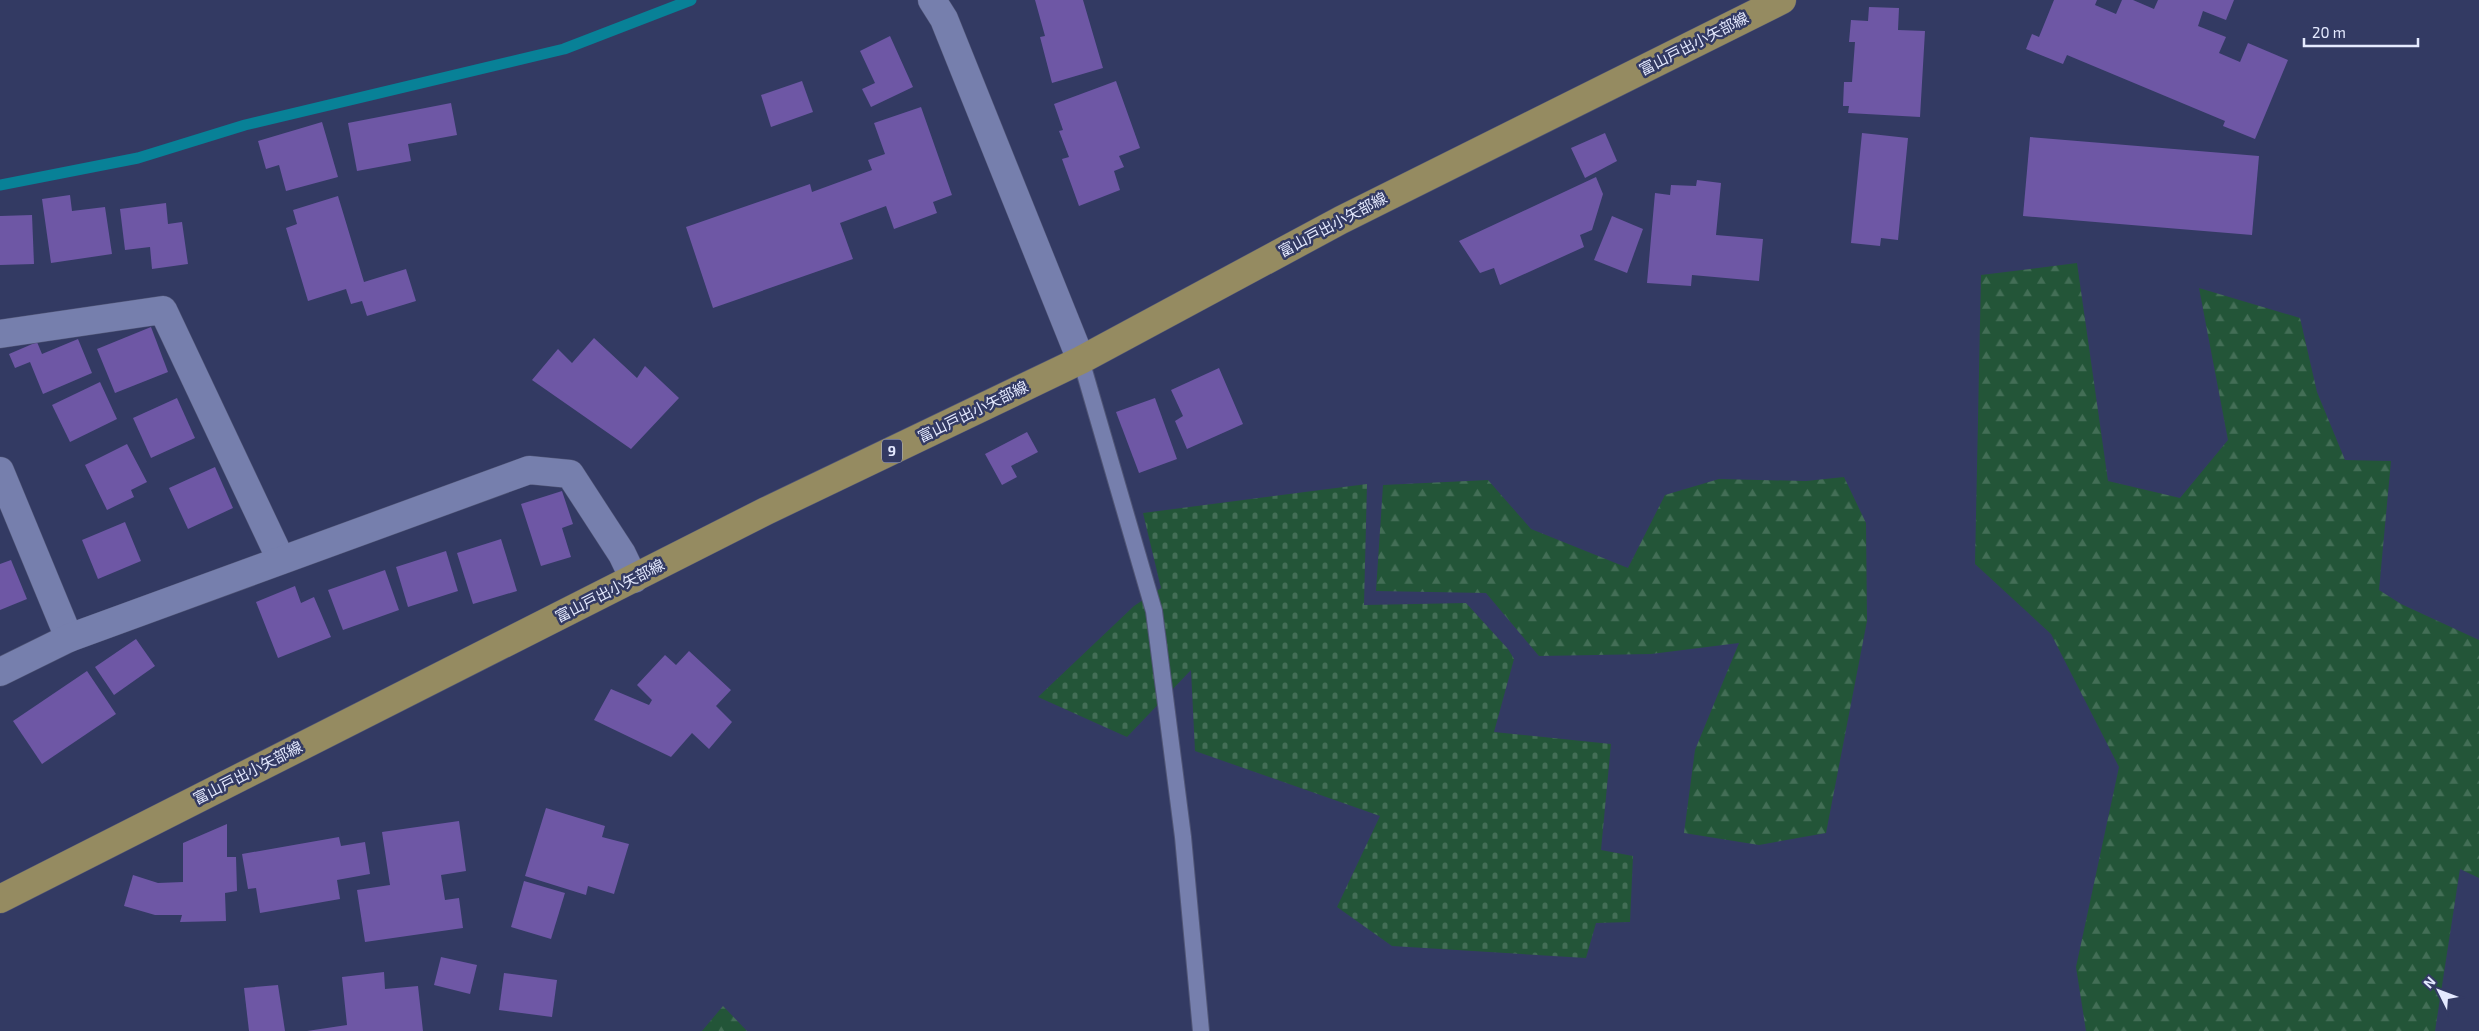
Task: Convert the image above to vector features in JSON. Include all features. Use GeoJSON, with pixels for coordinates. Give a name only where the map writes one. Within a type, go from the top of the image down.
{"type":"FeatureCollection","features":[{"type":"Feature","properties":{"kind":"main road","name":"富山戸出小矢部線"},"geometry":{"type":"LineString","coordinates":[[0,899],[766,511],[1081,360],[1341,220],[1782,0]]}},
{"type":"Feature","properties":{"kind":"street"},"geometry":{"type":"LineString","coordinates":[[932,0],[944,19],[1081,360]]}},
{"type":"Feature","properties":{"kind":"street"},"geometry":{"type":"LineString","coordinates":[[0,334],[163,310],[281,560]]}},
{"type":"Feature","properties":{"kind":"street"},"geometry":{"type":"LineString","coordinates":[[0,672],[69,638],[529,470],[570,474],[622,554],[634,579]]}},
{"type":"Feature","properties":{"kind":"street"},"geometry":{"type":"LineString","coordinates":[[0,471],[69,638]]}},
{"type":"Feature","properties":{"kind":"lane"},"geometry":{"type":"LineString","coordinates":[[1081,360],[1154,610],[1183,837],[1201,1031]]}},
{"type":"Feature","properties":{"kind":"green space"},"geometry":{"type":"Polygon","coordinates":[[[2077,263],[2108,481],[2180,498],[2228,440],[2199,288],[2300,318],[2317,392],[2345,460],[2391,461],[2379,590],[2401,604],[2479,640],[2479,878],[2460,869],[2435,1031],[2086,1031],[2076,967],[2119,767],[2051,634],[1975,564],[1981,275],[2077,263]]]}},
{"type":"Feature","properties":{"kind":"green space"},"geometry":{"type":"Polygon","coordinates":[[[1844,477],[1866,523],[1867,621],[1826,833],[1759,845],[1684,833],[1695,750],[1739,643],[1651,654],[1539,656],[1486,593],[1376,591],[1383,485],[1488,480],[1531,529],[1628,568],[1665,495],[1719,479],[1806,481],[1844,477]]]}},
{"type":"Feature","properties":{"kind":"green space"},"geometry":{"type":"Polygon","coordinates":[[[1367,484],[1364,605],[1466,603],[1508,649],[1514,659],[1494,732],[1611,744],[1601,850],[1633,856],[1630,922],[1596,923],[1586,958],[1392,946],[1337,907],[1380,816],[1195,751],[1191,670],[1127,737],[1038,697],[1134,606],[1161,588],[1143,513],[1367,484]]]}},
{"type":"Feature","properties":{"kind":"green space"},"geometry":{"type":"Polygon","coordinates":[[[723,1006],[747,1031],[702,1031],[723,1006]]]}},
{"type":"Feature","properties":{"kind":"building"},"geometry":{"type":"Polygon","coordinates":[[[1035,0],[1083,0],[1103,68],[1052,83],[1040,37],[1045,36],[1035,0]]]}},
{"type":"Feature","properties":{"kind":"building"},"geometry":{"type":"Polygon","coordinates":[[[2054,0],[2097,0],[2095,5],[2116,14],[2122,0],[2133,0],[2154,9],[2158,0],[2234,0],[2226,20],[2203,11],[2198,26],[2226,37],[2219,53],[2240,62],[2248,43],[2288,60],[2255,139],[2223,126],[2225,121],[2067,55],[2063,64],[2026,49],[2032,34],[2039,37],[2054,0]]]}},
{"type":"Feature","properties":{"kind":"building"},"geometry":{"type":"Polygon","coordinates":[[[1869,7],[1899,8],[1898,30],[1925,31],[1920,117],[1848,113],[1849,106],[1843,106],[1844,82],[1852,82],[1855,42],[1849,42],[1851,20],[1868,21],[1869,7]]]}},
{"type":"Feature","properties":{"kind":"building"},"geometry":{"type":"Polygon","coordinates":[[[890,36],[913,87],[871,107],[862,89],[875,83],[860,51],[890,36]]]}},
{"type":"Feature","properties":{"kind":"building"},"geometry":{"type":"Polygon","coordinates":[[[802,81],[813,112],[771,127],[761,95],[802,81]]]}},
{"type":"Feature","properties":{"kind":"building"},"geometry":{"type":"Polygon","coordinates":[[[1116,81],[1140,148],[1119,156],[1124,167],[1114,171],[1120,190],[1079,206],[1062,159],[1069,157],[1059,131],[1063,130],[1054,104],[1116,81]]]}},
{"type":"Feature","properties":{"kind":"building"},"geometry":{"type":"Polygon","coordinates":[[[451,103],[457,135],[408,144],[411,161],[357,171],[348,123],[451,103]]]}},
{"type":"Feature","properties":{"kind":"building"},"geometry":{"type":"Polygon","coordinates":[[[921,107],[952,195],[933,202],[937,213],[894,229],[886,206],[840,223],[853,259],[713,308],[686,227],[810,184],[812,192],[872,170],[868,160],[885,154],[874,123],[921,107]]]}},
{"type":"Feature","properties":{"kind":"building"},"geometry":{"type":"Polygon","coordinates":[[[322,122],[338,177],[286,191],[279,165],[266,169],[258,141],[322,122]]]}},
{"type":"Feature","properties":{"kind":"building"},"geometry":{"type":"Polygon","coordinates":[[[1605,133],[1617,161],[1585,178],[1571,148],[1605,133]]]}},
{"type":"Feature","properties":{"kind":"building"},"geometry":{"type":"Polygon","coordinates":[[[1862,133],[1908,138],[1898,240],[1881,238],[1880,246],[1851,243],[1862,133]]]}},
{"type":"Feature","properties":{"kind":"building"},"geometry":{"type":"Polygon","coordinates":[[[2030,137],[2259,156],[2252,235],[2023,216],[2030,137]]]}},
{"type":"Feature","properties":{"kind":"building"},"geometry":{"type":"Polygon","coordinates":[[[1596,177],[1603,194],[1592,230],[1580,235],[1584,247],[1500,285],[1494,268],[1480,273],[1459,241],[1596,177]]]}},
{"type":"Feature","properties":{"kind":"building"},"geometry":{"type":"Polygon","coordinates":[[[1697,180],[1721,183],[1716,235],[1763,239],[1759,281],[1692,275],[1691,286],[1647,283],[1655,193],[1670,195],[1671,185],[1696,186],[1697,180]]]}},
{"type":"Feature","properties":{"kind":"building"},"geometry":{"type":"Polygon","coordinates":[[[70,195],[72,211],[105,207],[112,254],[51,263],[42,199],[70,195]]]}},
{"type":"Feature","properties":{"kind":"building"},"geometry":{"type":"Polygon","coordinates":[[[338,196],[364,282],[406,269],[416,301],[367,316],[362,301],[351,304],[346,289],[308,301],[286,228],[297,224],[293,210],[338,196]]]}},
{"type":"Feature","properties":{"kind":"building"},"geometry":{"type":"Polygon","coordinates":[[[166,203],[168,224],[182,222],[188,264],[152,269],[150,247],[125,250],[120,209],[166,203]]]}},
{"type":"Feature","properties":{"kind":"building"},"geometry":{"type":"Polygon","coordinates":[[[32,215],[34,264],[0,265],[0,216],[32,215]]]}},
{"type":"Feature","properties":{"kind":"building"},"geometry":{"type":"Polygon","coordinates":[[[1612,216],[1643,229],[1627,273],[1594,260],[1612,216]]]}},
{"type":"Feature","properties":{"kind":"building"},"geometry":{"type":"Polygon","coordinates":[[[151,327],[168,372],[115,393],[97,349],[151,327]]]}},
{"type":"Feature","properties":{"kind":"building"},"geometry":{"type":"Polygon","coordinates":[[[594,338],[637,378],[645,366],[679,398],[631,449],[532,380],[558,349],[572,363],[594,338]]]}},
{"type":"Feature","properties":{"kind":"building"},"geometry":{"type":"Polygon","coordinates":[[[78,339],[92,373],[43,394],[30,362],[15,368],[9,354],[37,342],[42,354],[78,339]]]}},
{"type":"Feature","properties":{"kind":"building"},"geometry":{"type":"Polygon","coordinates":[[[1219,368],[1243,424],[1187,449],[1175,421],[1183,416],[1171,390],[1219,368]]]}},
{"type":"Feature","properties":{"kind":"building"},"geometry":{"type":"Polygon","coordinates":[[[100,382],[117,419],[70,442],[52,405],[100,382]]]}},
{"type":"Feature","properties":{"kind":"building"},"geometry":{"type":"Polygon","coordinates":[[[177,398],[195,438],[151,458],[133,418],[177,398]]]}},
{"type":"Feature","properties":{"kind":"building"},"geometry":{"type":"Polygon","coordinates":[[[1155,398],[1177,459],[1139,473],[1116,412],[1155,398]]]}},
{"type":"Feature","properties":{"kind":"building"},"geometry":{"type":"Polygon","coordinates":[[[1027,432],[1038,452],[1011,466],[1017,477],[1002,485],[985,454],[1027,432]]]}},
{"type":"Feature","properties":{"kind":"building"},"geometry":{"type":"Polygon","coordinates":[[[127,444],[147,482],[131,490],[134,497],[107,510],[85,465],[127,444]]]}},
{"type":"Feature","properties":{"kind":"building"},"geometry":{"type":"Polygon","coordinates":[[[215,467],[233,508],[188,529],[169,488],[215,467]]]}},
{"type":"Feature","properties":{"kind":"building"},"geometry":{"type":"Polygon","coordinates":[[[562,491],[573,524],[562,528],[571,557],[541,566],[521,504],[562,491]]]}},
{"type":"Feature","properties":{"kind":"building"},"geometry":{"type":"Polygon","coordinates":[[[125,522],[141,561],[98,579],[82,540],[125,522]]]}},
{"type":"Feature","properties":{"kind":"building"},"geometry":{"type":"Polygon","coordinates":[[[501,539],[517,591],[473,604],[457,553],[501,539]]]}},
{"type":"Feature","properties":{"kind":"building"},"geometry":{"type":"Polygon","coordinates":[[[446,551],[458,591],[408,607],[396,567],[446,551]]]}},
{"type":"Feature","properties":{"kind":"building"},"geometry":{"type":"Polygon","coordinates":[[[11,560],[27,599],[0,610],[0,564],[11,560]]]}},
{"type":"Feature","properties":{"kind":"building"},"geometry":{"type":"Polygon","coordinates":[[[385,570],[399,610],[343,630],[328,590],[385,570]]]}},
{"type":"Feature","properties":{"kind":"building"},"geometry":{"type":"Polygon","coordinates":[[[295,586],[301,603],[314,597],[331,637],[278,658],[256,602],[295,586]]]}},
{"type":"Feature","properties":{"kind":"building"},"geometry":{"type":"Polygon","coordinates":[[[136,639],[155,666],[114,695],[95,667],[136,639]]]}},
{"type":"Feature","properties":{"kind":"building"},"geometry":{"type":"Polygon","coordinates":[[[689,651],[731,690],[716,706],[732,722],[709,749],[692,733],[671,757],[594,720],[611,689],[649,705],[652,700],[637,685],[665,655],[676,665],[689,651]]]}},
{"type":"Feature","properties":{"kind":"building"},"geometry":{"type":"Polygon","coordinates":[[[87,671],[116,714],[42,764],[13,721],[87,671]]]}},
{"type":"Feature","properties":{"kind":"building"},"geometry":{"type":"Polygon","coordinates":[[[546,808],[605,826],[602,837],[629,844],[614,894],[588,886],[586,895],[525,876],[546,808]]]}},
{"type":"Feature","properties":{"kind":"building"},"geometry":{"type":"Polygon","coordinates":[[[459,821],[466,871],[441,875],[445,900],[459,898],[463,928],[365,942],[357,890],[390,885],[382,832],[459,821]]]}},
{"type":"Feature","properties":{"kind":"building"},"geometry":{"type":"Polygon","coordinates":[[[227,824],[227,857],[236,857],[237,891],[225,893],[226,921],[180,922],[182,915],[155,915],[124,906],[133,875],[158,883],[183,882],[183,843],[227,824]]]}},
{"type":"Feature","properties":{"kind":"building"},"geometry":{"type":"Polygon","coordinates":[[[339,837],[341,846],[365,842],[370,874],[337,880],[340,899],[260,913],[256,888],[248,889],[242,854],[339,837]]]}},
{"type":"Feature","properties":{"kind":"building"},"geometry":{"type":"Polygon","coordinates":[[[524,881],[565,893],[551,939],[511,927],[524,881]]]}},
{"type":"Feature","properties":{"kind":"building"},"geometry":{"type":"Polygon","coordinates":[[[441,957],[477,965],[470,994],[434,985],[441,957]]]}},
{"type":"Feature","properties":{"kind":"building"},"geometry":{"type":"Polygon","coordinates":[[[384,972],[385,989],[418,986],[423,1031],[307,1031],[347,1025],[342,977],[384,972]]]}},
{"type":"Feature","properties":{"kind":"building"},"geometry":{"type":"Polygon","coordinates":[[[504,973],[557,980],[552,1017],[499,1010],[504,973]]]}},
{"type":"Feature","properties":{"kind":"building"},"geometry":{"type":"Polygon","coordinates":[[[278,985],[285,1031],[249,1031],[244,988],[278,985]]]}},
{"type":"Feature","properties":{"kind":"waterway"},"geometry":{"type":"LineString","coordinates":[[0,185],[138,158],[245,125],[564,49],[691,0]]}}]}
